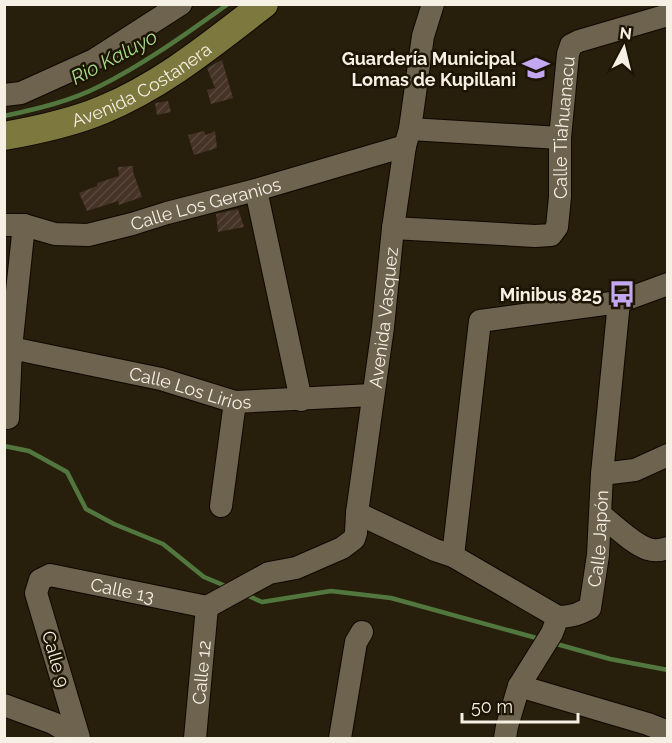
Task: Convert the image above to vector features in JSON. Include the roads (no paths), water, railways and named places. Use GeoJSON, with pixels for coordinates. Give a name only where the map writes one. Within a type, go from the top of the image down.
{"type":"FeatureCollection","features":[{"type":"Feature","properties":{"kind":"main road","name":"Avenida Costanera"},"geometry":{"type":"LineString","coordinates":[[4,136],[72,120],[102,110],[132,95],[179,68],[264,4]]}},
{"type":"Feature","properties":{"kind":"street"},"geometry":{"type":"LineString","coordinates":[[4,95],[21,93],[94,60],[181,4]]}},
{"type":"Feature","properties":{"kind":"street","name":"Avenida Vasquez"},"geometry":{"type":"LineString","coordinates":[[207,607],[269,573],[296,568],[342,548],[354,539],[357,533],[357,513],[383,327],[393,228],[423,36],[433,4]]}},
{"type":"Feature","properties":{"kind":"street","name":"Calle Tiahuanacu"},"geometry":{"type":"LineString","coordinates":[[393,228],[550,235],[557,228],[560,197],[560,138],[568,54],[571,45],[668,15]]}},
{"type":"Feature","properties":{"kind":"street","name":"Calle Los Geranios"},"geometry":{"type":"LineString","coordinates":[[14,225],[55,234],[88,235],[256,190],[407,138],[560,138]]}},
{"type":"Feature","properties":{"kind":"street"},"geometry":{"type":"LineString","coordinates":[[256,190],[301,400]]}},
{"type":"Feature","properties":{"kind":"street"},"geometry":{"type":"LineString","coordinates":[[8,418],[14,225]]}},
{"type":"Feature","properties":{"kind":"street"},"geometry":{"type":"LineString","coordinates":[[453,556],[480,321],[619,302],[668,284]]}},
{"type":"Feature","properties":{"kind":"street","name":"Calle Japón"},"geometry":{"type":"LineString","coordinates":[[555,625],[590,608],[598,555],[602,474],[619,302]]}},
{"type":"Feature","properties":{"kind":"street","name":"Calle Los Lirios"},"geometry":{"type":"LineString","coordinates":[[11,348],[161,379],[235,402],[372,395]]}},
{"type":"Feature","properties":{"kind":"street"},"geometry":{"type":"LineString","coordinates":[[220,506],[235,402]]}},
{"type":"Feature","properties":{"kind":"street"},"geometry":{"type":"LineString","coordinates":[[602,474],[635,470],[668,455]]}},
{"type":"Feature","properties":{"kind":"street"},"geometry":{"type":"LineString","coordinates":[[357,513],[435,550],[453,556],[555,625],[521,682],[505,738]]}},
{"type":"Feature","properties":{"kind":"street"},"geometry":{"type":"LineString","coordinates":[[601,515],[636,543],[651,550],[668,548]]}},
{"type":"Feature","properties":{"kind":"street","name":"Calle 13"},"geometry":{"type":"LineString","coordinates":[[40,580],[50,575],[207,607]]}},
{"type":"Feature","properties":{"kind":"street","name":"Calle 9"},"geometry":{"type":"LineString","coordinates":[[40,580],[36,593],[79,738]]}},
{"type":"Feature","properties":{"kind":"street","name":"Calle 12"},"geometry":{"type":"LineString","coordinates":[[195,738],[207,607]]}},
{"type":"Feature","properties":{"kind":"street"},"geometry":{"type":"LineString","coordinates":[[340,738],[356,642],[362,632]]}},
{"type":"Feature","properties":{"kind":"street"},"geometry":{"type":"LineString","coordinates":[[521,682],[668,732]]}},
{"type":"Feature","properties":{"kind":"street"},"geometry":{"type":"LineString","coordinates":[[4,705],[52,723],[79,738]]}},
{"type":"Feature","properties":{"kind":"waterway","name":"Rio Kaluyo"},"geometry":{"type":"LineString","coordinates":[[4,116],[66,100],[100,86],[150,58],[228,4]]}},
{"type":"Feature","properties":{"kind":"waterway"},"geometry":{"type":"LineString","coordinates":[[4,446],[29,451],[67,472],[86,509],[114,524],[163,544],[204,577],[228,587]]}},
{"type":"Feature","properties":{"kind":"waterway"},"geometry":{"type":"LineString","coordinates":[[244,594],[262,602],[331,591],[391,598],[540,639]]}},
{"type":"Feature","properties":{"kind":"waterway"},"geometry":{"type":"LineString","coordinates":[[553,643],[610,659],[668,670]]}},
{"type":"Feature","properties":{"kind":"place","name":"Guardería Municipal Lomas de Kupillani"},"geometry":{"type":"Point","coordinates":[536,68]}},
{"type":"Feature","properties":{"kind":"place","name":"Minibus 825"},"geometry":{"type":"Point","coordinates":[622,294]}}]}
